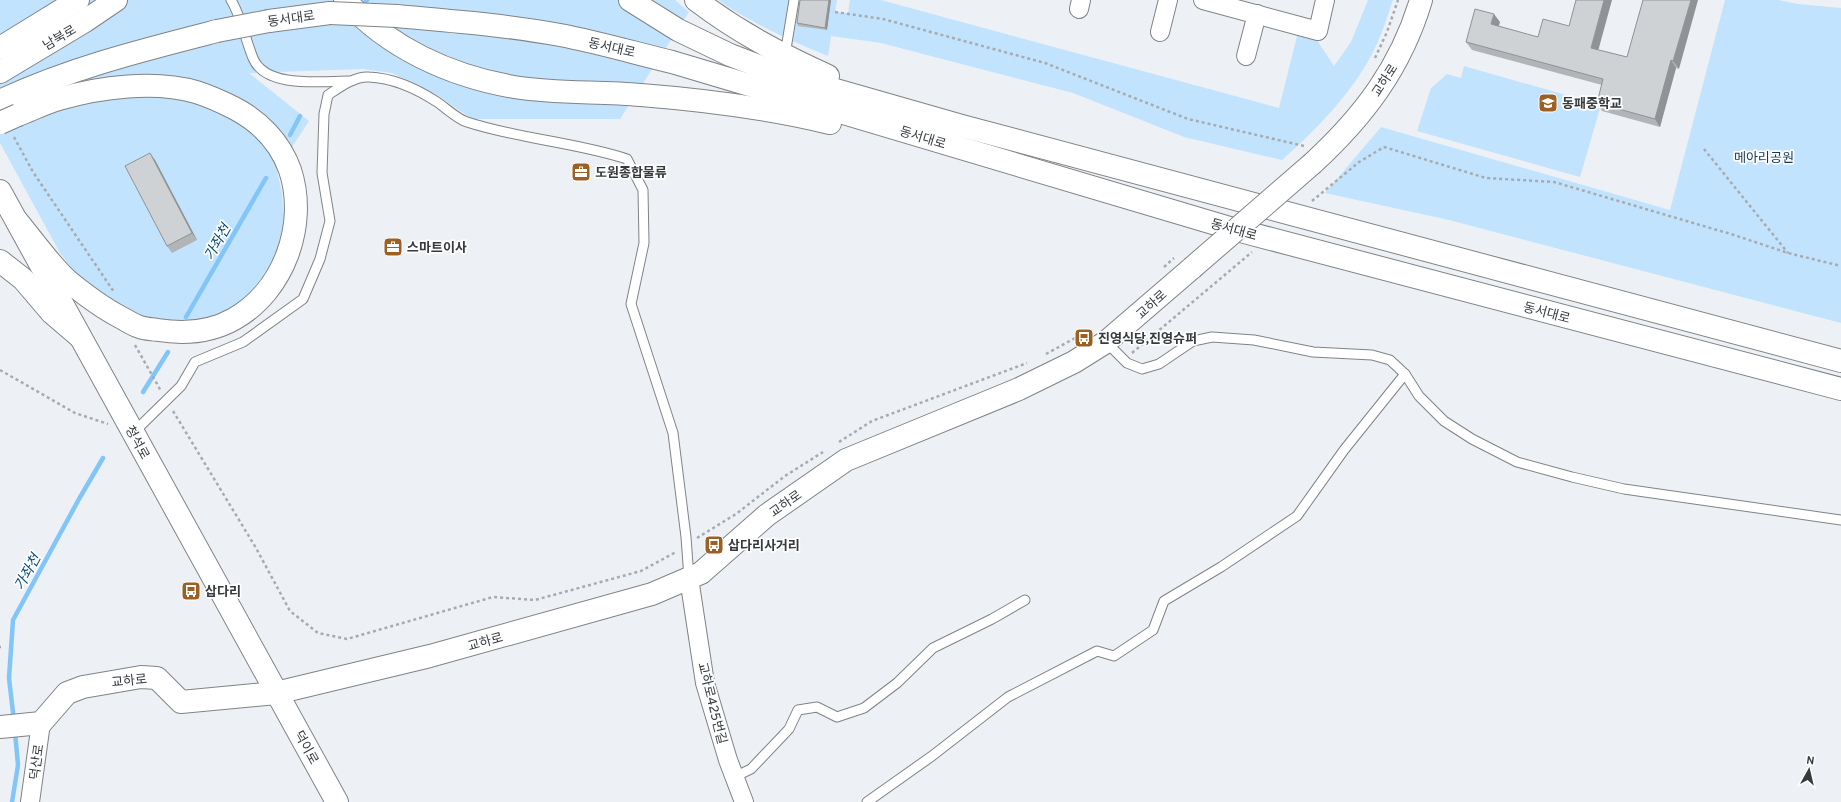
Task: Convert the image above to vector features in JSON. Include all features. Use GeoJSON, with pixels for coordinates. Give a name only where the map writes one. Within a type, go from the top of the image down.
{"type":"FeatureCollection","features":[{"type":"Feature","properties":{"kind":"main road","name":"남북로"},"geometry":{"type":"LineString","coordinates":[[0,48],[78,0]]}},
{"type":"Feature","properties":{"kind":"main road","name":"남북로"},"geometry":{"type":"LineString","coordinates":[[0,72],[85,21],[116,0]]}},
{"type":"Feature","properties":{"kind":"main road","name":"동서대로"},"geometry":{"type":"LineString","coordinates":[[630,0],[678,30],[737,58],[780,74],[962,126],[1296,214],[1841,361]]}},
{"type":"Feature","properties":{"kind":"main road"},"geometry":{"type":"LineString","coordinates":[[696,0],[743,34],[785,57],[836,80],[962,126]]}},
{"type":"Feature","properties":{"kind":"main road","name":"교하로"},"geometry":{"type":"LineString","coordinates":[[15,725],[67,693],[83,687],[141,677],[156,678],[181,702],[276,693],[460,648],[652,594],[701,572],[767,515],[846,460],[1019,389],[1074,362],[1106,342],[1185,261],[1306,153],[1359,118],[1384,83],[1402,52],[1421,0]]}},
{"type":"Feature","properties":{"kind":"main road","name":"동서대로"},"geometry":{"type":"LineString","coordinates":[[7,114],[69,72],[134,52],[217,31],[337,7],[397,16],[507,27],[560,35],[672,62],[1110,193],[1268,238],[1841,389]]}},
{"type":"Feature","properties":{"kind":"main road"},"geometry":{"type":"LineString","coordinates":[[337,7],[419,57],[465,76],[515,87],[641,95],[729,105],[814,119],[1110,193]]}},
{"type":"Feature","properties":{"kind":"main road"},"geometry":{"type":"LineString","coordinates":[[7,114],[59,99],[101,90],[134,86],[167,87],[196,92],[220,101],[244,113],[264,129],[279,148],[290,170],[295,194],[295,220],[290,250],[276,278],[257,302],[234,320],[204,331],[172,332],[139,327],[105,309],[67,280],[17,221]]}},
{"type":"Feature","properties":{"kind":"main road","name":"청석로"},"geometry":{"type":"LineString","coordinates":[[0,192],[276,693]]}},
{"type":"Feature","properties":{"kind":"main road"},"geometry":{"type":"LineString","coordinates":[[1434,251],[1841,349]]}},
{"type":"Feature","properties":{"kind":"main road"},"geometry":{"type":"LineString","coordinates":[[0,261],[23,279],[52,313],[80,337]]}},
{"type":"Feature","properties":{"kind":"main road","name":"덕이로"},"geometry":{"type":"LineString","coordinates":[[276,693],[337,802]]}},
{"type":"Feature","properties":{"kind":"street"},"geometry":{"type":"LineString","coordinates":[[1160,32],[1168,0]]}},
{"type":"Feature","properties":{"kind":"street"},"geometry":{"type":"LineString","coordinates":[[1203,0],[1318,31],[1325,0]]}},
{"type":"Feature","properties":{"kind":"street"},"geometry":{"type":"LineString","coordinates":[[1246,56],[1257,14]]}},
{"type":"Feature","properties":{"kind":"street","name":"교하로425번길"},"geometry":{"type":"LineString","coordinates":[[689,578],[705,683],[728,760],[744,802]]}},
{"type":"Feature","properties":{"kind":"street","name":"덕산로"},"geometry":{"type":"LineString","coordinates":[[15,725],[30,802]]}},
{"type":"Feature","properties":{"kind":"lane"},"geometry":{"type":"LineString","coordinates":[[231,0],[240,20],[253,60],[260,70],[271,76],[287,81],[350,81],[368,76],[393,80],[431,98],[465,121],[515,136],[601,150],[627,159],[642,190],[644,243],[631,304],[673,433],[687,546],[689,578]]}},
{"type":"Feature","properties":{"kind":"lane"},"geometry":{"type":"LineString","coordinates":[[785,0],[792,10]]}},
{"type":"Feature","properties":{"kind":"lane"},"geometry":{"type":"LineString","coordinates":[[785,57],[794,0]]}},
{"type":"Feature","properties":{"kind":"lane"},"geometry":{"type":"LineString","coordinates":[[133,433],[181,386],[195,362],[243,342],[303,299],[320,259],[330,221],[322,174],[324,114],[328,95],[350,81]]}},
{"type":"Feature","properties":{"kind":"lane"},"geometry":{"type":"LineString","coordinates":[[1106,342],[1124,360],[1142,369],[1158,364],[1193,341],[1212,337],[1254,340],[1313,352],[1372,355],[1390,360],[1405,374],[1419,396],[1444,421],[1472,439],[1517,462],[1624,489],[1841,520]]}},
{"type":"Feature","properties":{"kind":"lane"},"geometry":{"type":"LineString","coordinates":[[867,802],[956,738],[1008,697],[1097,651],[1114,656],[1153,630],[1164,601],[1221,567],[1297,516],[1344,450],[1405,374]]}},
{"type":"Feature","properties":{"kind":"lane"},"geometry":{"type":"LineString","coordinates":[[734,777],[751,769],[789,729],[798,710],[817,707],[837,717],[864,708],[897,683],[933,648],[992,619],[1025,600]]}},
{"type":"Feature","properties":{"kind":"path"},"geometry":{"type":"LineString","coordinates":[[1374,61],[1387,32],[1398,0]]}},
{"type":"Feature","properties":{"kind":"path"},"geometry":{"type":"LineString","coordinates":[[835,12],[883,19],[1045,63],[1188,119],[1306,153],[1309,141]]}},
{"type":"Feature","properties":{"kind":"path"},"geometry":{"type":"LineString","coordinates":[[7,114],[33,172],[112,287],[114,293]]}},
{"type":"Feature","properties":{"kind":"path"},"geometry":{"type":"LineString","coordinates":[[1296,214],[1359,162],[1384,147],[1486,178],[1554,182],[1734,235],[1788,253],[1841,266]]}},
{"type":"Feature","properties":{"kind":"path"},"geometry":{"type":"LineString","coordinates":[[1704,149],[1788,253]]}},
{"type":"Feature","properties":{"kind":"path"},"geometry":{"type":"LineString","coordinates":[[1124,360],[1268,238]]}},
{"type":"Feature","properties":{"kind":"path"},"geometry":{"type":"LineString","coordinates":[[1162,271],[1166,264],[1185,261]]}},
{"type":"Feature","properties":{"kind":"path"},"geometry":{"type":"LineString","coordinates":[[124,320],[132,340],[158,386],[256,548],[290,611],[318,632],[347,639],[493,596],[535,600],[641,571],[687,546],[704,532],[736,514],[785,476],[825,451]]}},
{"type":"Feature","properties":{"kind":"path"},"geometry":{"type":"LineString","coordinates":[[1045,354],[1078,337]]}},
{"type":"Feature","properties":{"kind":"path"},"geometry":{"type":"LineString","coordinates":[[838,442],[872,421],[1032,361]]}},
{"type":"Feature","properties":{"kind":"path"},"geometry":{"type":"LineString","coordinates":[[0,370],[76,413],[133,433]]}},
{"type":"Feature","properties":{"kind":"green space"},"geometry":{"type":"Polygon","coordinates":[[[0,0],[675,0],[689,12],[620,119],[472,119],[435,94],[392,73],[363,69],[249,73],[309,121],[277,170],[282,193],[284,219],[279,248],[266,274],[250,294],[230,311],[202,322],[144,320],[87,289],[60,253],[0,143],[0,0]]]}},
{"type":"Feature","properties":{"kind":"green space"},"geometry":{"type":"Polygon","coordinates":[[[718,0],[837,0],[835,12],[848,13],[850,0],[881,0],[1279,108],[1298,32],[1315,37],[1334,66],[1351,42],[1368,0],[1393,0],[1384,27],[1364,69],[1332,111],[1282,160],[1184,137],[1073,93],[881,43],[831,36],[828,56],[799,44],[744,17],[718,0]]]}},
{"type":"Feature","properties":{"kind":"green space","name":"메아리공원"},"geometry":{"type":"Polygon","coordinates":[[[1725,0],[1779,0],[1798,4],[1841,8],[1841,323],[1449,220],[1325,193],[1381,127],[1670,210],[1725,0]]]}},
{"type":"Feature","properties":{"kind":"green space"},"geometry":{"type":"Polygon","coordinates":[[[1464,66],[1601,105],[1580,177],[1417,131],[1431,88],[1447,74],[1461,78],[1464,66]]]}},
{"type":"Feature","properties":{"kind":"building"},"geometry":{"type":"Polygon","coordinates":[[[800,0],[829,0],[825,28],[797,23],[800,0]]]}},
{"type":"Feature","properties":{"kind":"building"},"geometry":{"type":"Polygon","coordinates":[[[1576,0],[1604,0],[1591,48],[1627,57],[1643,0],[1691,0],[1673,61],[1671,60],[1655,119],[1597,103],[1603,79],[1466,42],[1475,9],[1494,14],[1491,24],[1538,37],[1543,19],[1569,26],[1576,0]]]}},
{"type":"Feature","properties":{"kind":"building"},"geometry":{"type":"Polygon","coordinates":[[[150,153],[192,233],[167,246],[125,166],[150,153]]]}},
{"type":"Feature","properties":{"kind":"waterway","name":"가좌천"},"geometry":{"type":"LineString","coordinates":[[362,7],[367,0]]}},
{"type":"Feature","properties":{"kind":"waterway","name":"가좌천"},"geometry":{"type":"LineString","coordinates":[[290,135],[300,116]]}},
{"type":"Feature","properties":{"kind":"waterway","name":"가좌천"},"geometry":{"type":"LineString","coordinates":[[186,317],[266,178]]}},
{"type":"Feature","properties":{"kind":"waterway","name":"가좌천"},"geometry":{"type":"LineString","coordinates":[[143,392],[168,352]]}},
{"type":"Feature","properties":{"kind":"waterway","name":"가좌천"},"geometry":{"type":"LineString","coordinates":[[14,721],[9,678],[13,620],[103,458]]}},
{"type":"Feature","properties":{"kind":"waterway","name":"가좌천"},"geometry":{"type":"LineString","coordinates":[[12,802],[18,765],[15,732]]}},
{"type":"Feature","properties":{"kind":"place","name":"동패중학교"},"geometry":{"type":"Point","coordinates":[1548,103]}},
{"type":"Feature","properties":{"kind":"place","name":"도원종합물류"},"geometry":{"type":"Point","coordinates":[581,172]}},
{"type":"Feature","properties":{"kind":"place","name":"스마트이사"},"geometry":{"type":"Point","coordinates":[393,247]}},
{"type":"Feature","properties":{"kind":"place","name":"진영식당,진영슈퍼"},"geometry":{"type":"Point","coordinates":[1084,338]}},
{"type":"Feature","properties":{"kind":"place","name":"삽다리사거리"},"geometry":{"type":"Point","coordinates":[714,545]}},
{"type":"Feature","properties":{"kind":"place","name":"삽다리"},"geometry":{"type":"Point","coordinates":[191,591]}}]}
